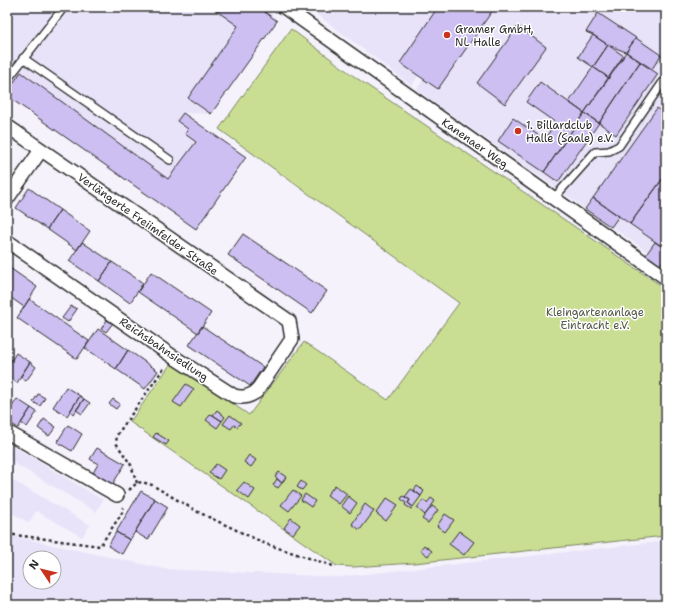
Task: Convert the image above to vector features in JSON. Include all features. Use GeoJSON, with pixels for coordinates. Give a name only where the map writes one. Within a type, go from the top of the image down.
{"type":"FeatureCollection","features":[{"type":"Feature","properties":{"kind":"street","name":"Kanenaer Weg"},"geometry":{"type":"LineString","coordinates":[[284,7],[666,278]]}},
{"type":"Feature","properties":{"kind":"street","name":"Verlängerte Freiimfelder Straße"},"geometry":{"type":"LineString","coordinates":[[7,126],[289,321]]}},
{"type":"Feature","properties":{"kind":"street"},"geometry":{"type":"LineString","coordinates":[[7,199],[41,150]]}},
{"type":"Feature","properties":{"kind":"street","name":"Reichsbahnsiedlung"},"geometry":{"type":"LineString","coordinates":[[7,241],[172,356],[234,396],[242,398],[256,392],[292,339],[289,321]]}},
{"type":"Feature","properties":{"kind":"street"},"geometry":{"type":"LineString","coordinates":[[7,432],[116,495]]}},
{"type":"Feature","properties":{"kind":"lane"},"geometry":{"type":"LineString","coordinates":[[7,80],[64,7]]}},
{"type":"Feature","properties":{"kind":"lane"},"geometry":{"type":"LineString","coordinates":[[23,58],[170,160]]}},
{"type":"Feature","properties":{"kind":"lane"},"geometry":{"type":"LineString","coordinates":[[554,198],[595,152],[609,151],[619,146],[663,82]]}},
{"type":"Feature","properties":{"kind":"path"},"geometry":{"type":"LineString","coordinates":[[137,483],[131,465],[116,443],[117,435],[172,356]]}},
{"type":"Feature","properties":{"kind":"path"},"geometry":{"type":"LineString","coordinates":[[116,495],[126,493],[137,483],[142,482],[152,485],[198,512],[266,544],[336,567]]}},
{"type":"Feature","properties":{"kind":"path"},"geometry":{"type":"LineString","coordinates":[[7,534],[100,546],[122,513],[123,506],[121,500],[116,495]]}},
{"type":"Feature","properties":{"kind":"shaded area"},"geometry":{"type":"Polygon","coordinates":[[[7,7],[266,7],[277,21],[211,114],[183,113],[246,157],[196,229],[7,96],[7,7]]]}},
{"type":"Feature","properties":{"kind":"shaded area"},"geometry":{"type":"Polygon","coordinates":[[[307,7],[464,7],[412,86],[307,7]]]}},
{"type":"Feature","properties":{"kind":"shaded area"},"geometry":{"type":"Polygon","coordinates":[[[476,7],[666,7],[666,265],[416,90],[476,7]]]}},
{"type":"Feature","properties":{"kind":"shaded area"},"geometry":{"type":"Polygon","coordinates":[[[13,446],[103,500],[96,512],[7,459],[7,456],[13,446]]]}},
{"type":"Feature","properties":{"kind":"shaded area"},"geometry":{"type":"Polygon","coordinates":[[[7,477],[90,525],[82,537],[36,511],[29,523],[7,510],[7,477]]]}},
{"type":"Feature","properties":{"kind":"shaded area"},"geometry":{"type":"Polygon","coordinates":[[[7,535],[165,569],[339,577],[666,541],[666,605],[7,605],[7,535]]]}},
{"type":"Feature","properties":{"kind":"green space","name":"Kleingartenanlage Eintracht e.V."},"geometry":{"type":"Polygon","coordinates":[[[291,29],[355,77],[666,289],[665,536],[414,563],[353,567],[337,566],[130,422],[172,362],[249,415],[304,342],[388,400],[459,303],[219,129],[291,29]]]}},
{"type":"Feature","properties":{"kind":"building"},"geometry":{"type":"Polygon","coordinates":[[[211,7],[258,7],[277,21],[211,114],[188,98],[238,26],[211,7]]]}},
{"type":"Feature","properties":{"kind":"building","name":"Gramer GmbH, NL Halle"},"geometry":{"type":"Polygon","coordinates":[[[438,7],[495,7],[438,89],[400,63],[438,7]]]}},
{"type":"Feature","properties":{"kind":"building"},"geometry":{"type":"Polygon","coordinates":[[[598,13],[636,38],[626,52],[608,45],[586,32],[598,13]]]}},
{"type":"Feature","properties":{"kind":"building"},"geometry":{"type":"Polygon","coordinates":[[[518,26],[546,47],[505,104],[477,83],[518,26]]]}},
{"type":"Feature","properties":{"kind":"building"},"geometry":{"type":"Polygon","coordinates":[[[593,35],[608,45],[593,67],[578,57],[593,35]]]}},
{"type":"Feature","properties":{"kind":"building"},"geometry":{"type":"Polygon","coordinates":[[[636,38],[661,55],[652,69],[626,52],[636,38]]]}},
{"type":"Feature","properties":{"kind":"building"},"geometry":{"type":"Polygon","coordinates":[[[608,45],[624,56],[609,78],[593,67],[608,45]]]}},
{"type":"Feature","properties":{"kind":"building"},"geometry":{"type":"Polygon","coordinates":[[[626,52],[640,62],[599,123],[584,113],[626,52]]]}},
{"type":"Feature","properties":{"kind":"building"},"geometry":{"type":"Polygon","coordinates":[[[640,62],[658,74],[616,135],[599,123],[640,62]]]}},
{"type":"Feature","properties":{"kind":"building"},"geometry":{"type":"Polygon","coordinates":[[[593,67],[609,78],[584,113],[569,102],[593,67]]]}},
{"type":"Feature","properties":{"kind":"building"},"geometry":{"type":"Polygon","coordinates":[[[21,72],[168,179],[196,142],[185,134],[188,129],[177,121],[183,113],[246,157],[196,229],[7,96],[7,92],[21,72]]]}},
{"type":"Feature","properties":{"kind":"building","name":"1. Billardclub Halle (Saale) e.V."},"geometry":{"type":"Polygon","coordinates":[[[540,82],[584,113],[544,172],[498,141],[513,118],[544,139],[556,123],[526,102],[540,82]]]}},
{"type":"Feature","properties":{"kind":"building"},"geometry":{"type":"Polygon","coordinates":[[[657,108],[666,114],[666,174],[630,224],[593,198],[657,108]]]}},
{"type":"Feature","properties":{"kind":"building"},"geometry":{"type":"Polygon","coordinates":[[[584,113],[599,123],[558,182],[544,172],[584,113]]]}},
{"type":"Feature","properties":{"kind":"building"},"geometry":{"type":"Polygon","coordinates":[[[666,174],[666,236],[660,245],[630,224],[666,174]]]}},
{"type":"Feature","properties":{"kind":"building"},"geometry":{"type":"Polygon","coordinates":[[[29,188],[60,210],[47,229],[16,208],[29,188]]]}},
{"type":"Feature","properties":{"kind":"building"},"geometry":{"type":"Polygon","coordinates":[[[593,198],[619,216],[611,227],[585,209],[593,198]]]}},
{"type":"Feature","properties":{"kind":"building"},"geometry":{"type":"Polygon","coordinates":[[[60,210],[90,231],[77,250],[47,229],[60,210]]]}},
{"type":"Feature","properties":{"kind":"building"},"geometry":{"type":"Polygon","coordinates":[[[243,234],[327,291],[312,313],[228,255],[243,234]]]}},
{"type":"Feature","properties":{"kind":"building"},"geometry":{"type":"Polygon","coordinates":[[[82,242],[112,262],[99,281],[69,261],[82,242]]]}},
{"type":"Feature","properties":{"kind":"building"},"geometry":{"type":"Polygon","coordinates":[[[655,242],[666,250],[666,257],[659,266],[645,256],[655,242]]]}},
{"type":"Feature","properties":{"kind":"building"},"geometry":{"type":"Polygon","coordinates":[[[112,262],[143,283],[130,303],[99,281],[112,262]]]}},
{"type":"Feature","properties":{"kind":"building"},"geometry":{"type":"Polygon","coordinates":[[[7,266],[37,287],[24,307],[7,295],[7,266]]]}},
{"type":"Feature","properties":{"kind":"building"},"geometry":{"type":"Polygon","coordinates":[[[151,272],[211,313],[198,333],[138,292],[151,272]]]}},
{"type":"Feature","properties":{"kind":"building"},"geometry":{"type":"Polygon","coordinates":[[[29,299],[89,341],[77,359],[17,318],[29,299]]]}},
{"type":"Feature","properties":{"kind":"building"},"geometry":{"type":"Polygon","coordinates":[[[71,306],[77,309],[68,322],[62,318],[71,306]]]}},
{"type":"Feature","properties":{"kind":"building"},"geometry":{"type":"Polygon","coordinates":[[[107,320],[113,323],[106,332],[101,329],[107,320]]]}},
{"type":"Feature","properties":{"kind":"building"},"geometry":{"type":"Polygon","coordinates":[[[202,326],[263,367],[250,386],[189,345],[202,326]]]}},
{"type":"Feature","properties":{"kind":"building"},"geometry":{"type":"Polygon","coordinates":[[[98,329],[128,350],[116,369],[85,348],[98,329]]]}},
{"type":"Feature","properties":{"kind":"building"},"geometry":{"type":"Polygon","coordinates":[[[128,350],[158,371],[145,389],[116,369],[128,350]]]}},
{"type":"Feature","properties":{"kind":"building"},"geometry":{"type":"Polygon","coordinates":[[[16,353],[30,362],[17,383],[7,376],[7,367],[16,353]]]}},
{"type":"Feature","properties":{"kind":"building"},"geometry":{"type":"Polygon","coordinates":[[[30,362],[36,367],[26,381],[20,377],[30,362]]]}},
{"type":"Feature","properties":{"kind":"building"},"geometry":{"type":"Polygon","coordinates":[[[186,384],[194,389],[181,407],[173,402],[186,384]]]}},
{"type":"Feature","properties":{"kind":"building"},"geometry":{"type":"Polygon","coordinates":[[[66,387],[80,396],[67,416],[53,407],[66,387]]]}},
{"type":"Feature","properties":{"kind":"building"},"geometry":{"type":"Polygon","coordinates":[[[38,394],[45,398],[40,406],[33,402],[38,394]]]}},
{"type":"Feature","properties":{"kind":"building"},"geometry":{"type":"Polygon","coordinates":[[[80,396],[84,399],[74,414],[70,411],[80,396]]]}},
{"type":"Feature","properties":{"kind":"building"},"geometry":{"type":"Polygon","coordinates":[[[17,399],[31,408],[18,428],[7,421],[7,414],[17,399]]]}},
{"type":"Feature","properties":{"kind":"building"},"geometry":{"type":"Polygon","coordinates":[[[84,399],[90,403],[82,414],[76,410],[84,399]]]}},
{"type":"Feature","properties":{"kind":"building"},"geometry":{"type":"Polygon","coordinates":[[[113,399],[120,404],[116,409],[109,404],[113,399]]]}},
{"type":"Feature","properties":{"kind":"building"},"geometry":{"type":"Polygon","coordinates":[[[31,408],[37,412],[27,427],[21,423],[31,408]]]}},
{"type":"Feature","properties":{"kind":"building"},"geometry":{"type":"Polygon","coordinates":[[[217,410],[225,417],[222,421],[213,415],[217,410]]]}},
{"type":"Feature","properties":{"kind":"building"},"geometry":{"type":"Polygon","coordinates":[[[211,414],[222,421],[217,428],[206,420],[211,414]]]}},
{"type":"Feature","properties":{"kind":"building"},"geometry":{"type":"Polygon","coordinates":[[[230,415],[241,423],[237,427],[234,425],[231,429],[223,424],[230,415]]]}},
{"type":"Feature","properties":{"kind":"building"},"geometry":{"type":"Polygon","coordinates":[[[44,419],[56,427],[49,436],[38,428],[44,419]]]}},
{"type":"Feature","properties":{"kind":"building"},"geometry":{"type":"Polygon","coordinates":[[[68,425],[82,434],[72,451],[57,442],[68,425]]]}},
{"type":"Feature","properties":{"kind":"building"},"geometry":{"type":"Polygon","coordinates":[[[156,433],[169,441],[166,445],[153,437],[156,433]]]}},
{"type":"Feature","properties":{"kind":"building"},"geometry":{"type":"Polygon","coordinates":[[[97,448],[125,464],[112,485],[93,473],[98,464],[90,459],[97,448]]]}},
{"type":"Feature","properties":{"kind":"building"},"geometry":{"type":"Polygon","coordinates":[[[249,455],[256,460],[251,467],[244,462],[249,455]]]}},
{"type":"Feature","properties":{"kind":"building"},"geometry":{"type":"Polygon","coordinates":[[[216,464],[225,470],[219,479],[209,473],[216,464]]]}},
{"type":"Feature","properties":{"kind":"building"},"geometry":{"type":"Polygon","coordinates":[[[279,472],[286,477],[282,483],[275,477],[279,472]]]}},
{"type":"Feature","properties":{"kind":"building"},"geometry":{"type":"Polygon","coordinates":[[[277,479],[282,483],[278,488],[273,485],[277,479]]]}},
{"type":"Feature","properties":{"kind":"building"},"geometry":{"type":"Polygon","coordinates":[[[301,481],[306,485],[302,490],[297,487],[301,481]]]}},
{"type":"Feature","properties":{"kind":"building"},"geometry":{"type":"Polygon","coordinates":[[[244,482],[255,490],[249,499],[237,490],[244,482]]]}},
{"type":"Feature","properties":{"kind":"building"},"geometry":{"type":"Polygon","coordinates":[[[335,485],[347,494],[339,504],[327,495],[335,485]]]}},
{"type":"Feature","properties":{"kind":"building"},"geometry":{"type":"Polygon","coordinates":[[[417,486],[424,491],[421,496],[414,490],[417,486]]]}},
{"type":"Feature","properties":{"kind":"building"},"geometry":{"type":"Polygon","coordinates":[[[411,489],[421,496],[413,507],[408,503],[410,500],[405,497],[411,489]]]}},
{"type":"Feature","properties":{"kind":"building"},"geometry":{"type":"Polygon","coordinates":[[[293,490],[301,496],[289,511],[281,505],[293,490]]]}},
{"type":"Feature","properties":{"kind":"building"},"geometry":{"type":"Polygon","coordinates":[[[141,491],[155,499],[130,540],[116,532],[141,491]]]}},
{"type":"Feature","properties":{"kind":"building"},"geometry":{"type":"Polygon","coordinates":[[[305,494],[315,501],[311,507],[301,500],[305,494]]]}},
{"type":"Feature","properties":{"kind":"building"},"geometry":{"type":"Polygon","coordinates":[[[348,496],[357,503],[350,513],[341,506],[348,496]]]}},
{"type":"Feature","properties":{"kind":"building"},"geometry":{"type":"Polygon","coordinates":[[[403,496],[410,500],[408,503],[413,507],[411,509],[405,505],[406,503],[401,499],[403,496]]]}},
{"type":"Feature","properties":{"kind":"building"},"geometry":{"type":"Polygon","coordinates":[[[387,498],[398,505],[386,521],[376,513],[387,498]]]}},
{"type":"Feature","properties":{"kind":"building"},"geometry":{"type":"Polygon","coordinates":[[[431,498],[435,501],[425,515],[417,508],[423,500],[427,503],[431,498]]]}},
{"type":"Feature","properties":{"kind":"building"},"geometry":{"type":"Polygon","coordinates":[[[155,499],[168,507],[148,540],[135,532],[155,499]]]}},
{"type":"Feature","properties":{"kind":"building"},"geometry":{"type":"Polygon","coordinates":[[[365,504],[374,511],[360,530],[352,524],[365,504]]]}},
{"type":"Feature","properties":{"kind":"building"},"geometry":{"type":"Polygon","coordinates":[[[432,506],[438,510],[428,523],[422,519],[432,506]]]}},
{"type":"Feature","properties":{"kind":"building"},"geometry":{"type":"Polygon","coordinates":[[[445,514],[454,520],[445,532],[437,526],[445,514]]]}},
{"type":"Feature","properties":{"kind":"building"},"geometry":{"type":"Polygon","coordinates":[[[291,518],[300,525],[293,534],[284,528],[291,518]]]}},
{"type":"Feature","properties":{"kind":"building"},"geometry":{"type":"Polygon","coordinates":[[[459,531],[474,542],[464,555],[449,544],[459,531]]]}},
{"type":"Feature","properties":{"kind":"building"},"geometry":{"type":"Polygon","coordinates":[[[116,532],[130,540],[122,554],[108,546],[116,532]]]}},
{"type":"Feature","properties":{"kind":"building"},"geometry":{"type":"Polygon","coordinates":[[[424,545],[432,551],[428,556],[420,550],[424,545]]]}},
{"type":"Feature","properties":{"kind":"place","name":"Gramer GmbH, NL Halle"},"geometry":{"type":"Point","coordinates":[447,35]}},
{"type":"Feature","properties":{"kind":"place","name":"1. Billardclub Halle (Saale) e.V."},"geometry":{"type":"Point","coordinates":[518,131]}}]}
